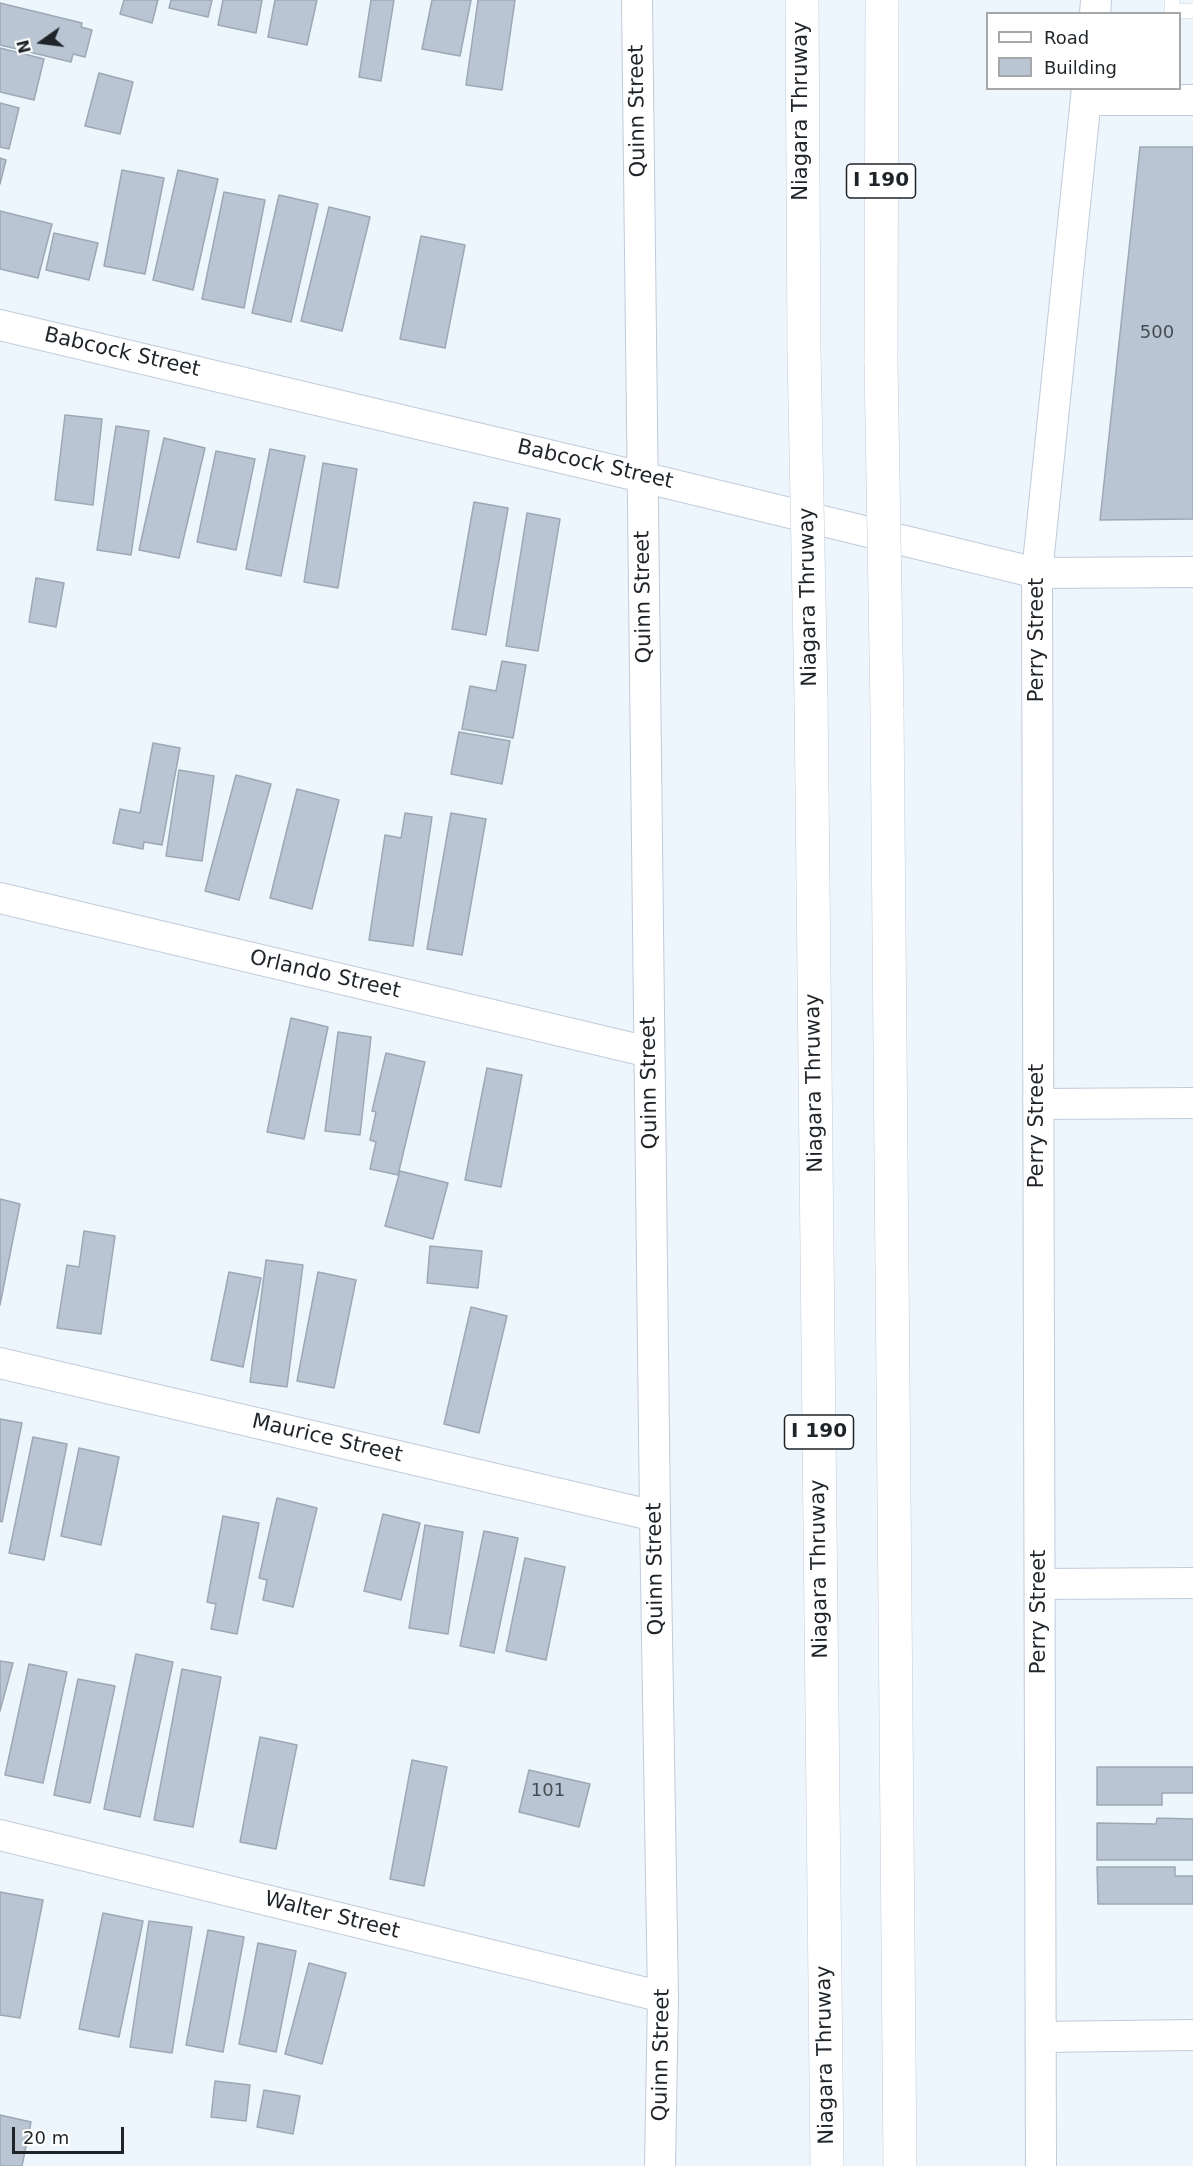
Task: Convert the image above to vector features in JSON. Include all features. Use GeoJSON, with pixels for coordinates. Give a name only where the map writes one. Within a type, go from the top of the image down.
{"type":"FeatureCollection","features":[{"type":"Feature","properties":{"kind":"highway","name":"Niagara Thruway"},"geometry":{"type":"LineString","coordinates":[[802,0],[804,351],[811,698],[827,2166]]}},
{"type":"Feature","properties":{"kind":"highway","name":"I 190"},"geometry":{"type":"LineString","coordinates":[[882,0],[880,363],[887,709],[900,2166]]}},
{"type":"Feature","properties":{"kind":"street","name":"Quinn Street"},"geometry":{"type":"LineString","coordinates":[[637,0],[663,1997],[660,2166]]}},
{"type":"Feature","properties":{"kind":"street"},"geometry":{"type":"LineString","coordinates":[[1086,94],[1193,100]]}},
{"type":"Feature","properties":{"kind":"street","name":"Perry Street"},"geometry":{"type":"LineString","coordinates":[[1041,2166],[1037,573],[1086,94]]}},
{"type":"Feature","properties":{"kind":"street","name":"Babcock Street"},"geometry":{"type":"LineString","coordinates":[[0,325],[1037,573],[1193,572]]}},
{"type":"Feature","properties":{"kind":"street","name":"Orlando Street"},"geometry":{"type":"LineString","coordinates":[[0,898],[649,1052]]}},
{"type":"Feature","properties":{"kind":"street"},"geometry":{"type":"LineString","coordinates":[[1038,1104],[1193,1103]]}},
{"type":"Feature","properties":{"kind":"street","name":"Maurice Street"},"geometry":{"type":"LineString","coordinates":[[0,1363],[655,1516]]}},
{"type":"Feature","properties":{"kind":"street"},"geometry":{"type":"LineString","coordinates":[[1040,1584],[1193,1582]]}},
{"type":"Feature","properties":{"kind":"street","name":"Walter Street"},"geometry":{"type":"LineString","coordinates":[[0,1835],[663,1997]]}},
{"type":"Feature","properties":{"kind":"street"},"geometry":{"type":"LineString","coordinates":[[1041,2037],[1193,2035]]}},
{"type":"Feature","properties":{"kind":"lane"},"geometry":{"type":"LineString","coordinates":[[1172,0],[1172,10],[1193,11]]}},
{"type":"Feature","properties":{"kind":"building"},"geometry":{"type":"Polygon","coordinates":[[[124,0],[158,0],[152,23],[120,14],[124,0]]]}},
{"type":"Feature","properties":{"kind":"building"},"geometry":{"type":"Polygon","coordinates":[[[171,0],[212,0],[208,17],[169,8],[171,0]]]}},
{"type":"Feature","properties":{"kind":"building"},"geometry":{"type":"Polygon","coordinates":[[[223,0],[262,0],[256,33],[218,25],[223,0]]]}},
{"type":"Feature","properties":{"kind":"building"},"geometry":{"type":"Polygon","coordinates":[[[275,0],[317,0],[307,45],[268,37],[275,0]]]}},
{"type":"Feature","properties":{"kind":"building"},"geometry":{"type":"Polygon","coordinates":[[[371,0],[394,0],[381,81],[359,77],[371,0]]]}},
{"type":"Feature","properties":{"kind":"building"},"geometry":{"type":"Polygon","coordinates":[[[432,0],[471,0],[460,56],[422,49],[432,0]]]}},
{"type":"Feature","properties":{"kind":"building"},"geometry":{"type":"Polygon","coordinates":[[[478,0],[515,0],[502,90],[466,85],[478,0]]]}},
{"type":"Feature","properties":{"kind":"building"},"geometry":{"type":"Polygon","coordinates":[[[0,3],[82,23],[81,27],[92,30],[85,57],[73,54],[71,62],[0,45],[0,3]]]}},
{"type":"Feature","properties":{"kind":"building"},"geometry":{"type":"Polygon","coordinates":[[[0,48],[44,59],[34,100],[0,92],[0,48]]]}},
{"type":"Feature","properties":{"kind":"building"},"geometry":{"type":"Polygon","coordinates":[[[99,73],[133,82],[120,134],[85,126],[99,73]]]}},
{"type":"Feature","properties":{"kind":"building"},"geometry":{"type":"Polygon","coordinates":[[[0,103],[19,108],[9,149],[0,147],[0,103]]]}},
{"type":"Feature","properties":{"kind":"building"},"geometry":{"type":"Polygon","coordinates":[[[1140,147],[1193,147],[1193,519],[1100,520],[1140,147]]]}},
{"type":"Feature","properties":{"kind":"building"},"geometry":{"type":"Polygon","coordinates":[[[0,158],[6,160],[0,184],[0,158]]]}},
{"type":"Feature","properties":{"kind":"building"},"geometry":{"type":"Polygon","coordinates":[[[122,170],[164,178],[145,274],[104,266],[122,170]]]}},
{"type":"Feature","properties":{"kind":"building"},"geometry":{"type":"Polygon","coordinates":[[[178,170],[218,179],[193,290],[153,280],[178,170]]]}},
{"type":"Feature","properties":{"kind":"building"},"geometry":{"type":"Polygon","coordinates":[[[224,192],[265,200],[244,308],[202,299],[224,192]]]}},
{"type":"Feature","properties":{"kind":"building"},"geometry":{"type":"Polygon","coordinates":[[[279,195],[318,204],[291,322],[252,313],[279,195]]]}},
{"type":"Feature","properties":{"kind":"building"},"geometry":{"type":"Polygon","coordinates":[[[329,207],[370,217],[342,331],[301,321],[329,207]]]}},
{"type":"Feature","properties":{"kind":"building"},"geometry":{"type":"Polygon","coordinates":[[[0,211],[52,224],[38,278],[0,269],[0,211]]]}},
{"type":"Feature","properties":{"kind":"building"},"geometry":{"type":"Polygon","coordinates":[[[54,233],[98,243],[89,280],[46,270],[54,233]]]}},
{"type":"Feature","properties":{"kind":"building"},"geometry":{"type":"Polygon","coordinates":[[[421,236],[465,245],[445,348],[400,339],[421,236]]]}},
{"type":"Feature","properties":{"kind":"building"},"geometry":{"type":"Polygon","coordinates":[[[65,415],[102,419],[93,505],[55,500],[65,415]]]}},
{"type":"Feature","properties":{"kind":"building"},"geometry":{"type":"Polygon","coordinates":[[[116,426],[149,431],[131,555],[97,550],[116,426]]]}},
{"type":"Feature","properties":{"kind":"building"},"geometry":{"type":"Polygon","coordinates":[[[164,438],[205,448],[179,558],[139,550],[164,438]]]}},
{"type":"Feature","properties":{"kind":"building"},"geometry":{"type":"Polygon","coordinates":[[[270,449],[305,456],[281,576],[246,569],[270,449]]]}},
{"type":"Feature","properties":{"kind":"building"},"geometry":{"type":"Polygon","coordinates":[[[216,451],[255,459],[236,550],[197,542],[216,451]]]}},
{"type":"Feature","properties":{"kind":"building"},"geometry":{"type":"Polygon","coordinates":[[[323,463],[357,469],[338,588],[304,582],[323,463]]]}},
{"type":"Feature","properties":{"kind":"building"},"geometry":{"type":"Polygon","coordinates":[[[474,502],[508,508],[486,635],[452,629],[474,502]]]}},
{"type":"Feature","properties":{"kind":"building"},"geometry":{"type":"Polygon","coordinates":[[[527,513],[560,519],[538,651],[506,646],[527,513]]]}},
{"type":"Feature","properties":{"kind":"building"},"geometry":{"type":"Polygon","coordinates":[[[36,578],[64,583],[56,627],[29,622],[36,578]]]}},
{"type":"Feature","properties":{"kind":"building"},"geometry":{"type":"Polygon","coordinates":[[[502,661],[526,665],[513,738],[462,729],[470,686],[496,691],[502,661]]]}},
{"type":"Feature","properties":{"kind":"building"},"geometry":{"type":"Polygon","coordinates":[[[459,732],[510,741],[502,784],[451,774],[459,732]]]}},
{"type":"Feature","properties":{"kind":"building"},"geometry":{"type":"Polygon","coordinates":[[[153,743],[180,748],[162,845],[144,842],[143,849],[113,843],[120,809],[140,813],[153,743]]]}},
{"type":"Feature","properties":{"kind":"building"},"geometry":{"type":"Polygon","coordinates":[[[179,770],[214,776],[202,861],[166,856],[179,770]]]}},
{"type":"Feature","properties":{"kind":"building"},"geometry":{"type":"Polygon","coordinates":[[[236,775],[271,784],[239,900],[205,891],[236,775]]]}},
{"type":"Feature","properties":{"kind":"building"},"geometry":{"type":"Polygon","coordinates":[[[297,789],[339,800],[312,909],[270,898],[297,789]]]}},
{"type":"Feature","properties":{"kind":"building"},"geometry":{"type":"Polygon","coordinates":[[[405,813],[432,817],[413,946],[369,940],[385,835],[401,838],[405,813]]]}},
{"type":"Feature","properties":{"kind":"building"},"geometry":{"type":"Polygon","coordinates":[[[451,813],[486,819],[462,955],[427,949],[451,813]]]}},
{"type":"Feature","properties":{"kind":"building"},"geometry":{"type":"Polygon","coordinates":[[[291,1018],[328,1027],[304,1139],[267,1132],[291,1018]]]}},
{"type":"Feature","properties":{"kind":"building"},"geometry":{"type":"Polygon","coordinates":[[[338,1032],[371,1037],[360,1135],[325,1131],[338,1032]]]}},
{"type":"Feature","properties":{"kind":"building"},"geometry":{"type":"Polygon","coordinates":[[[386,1053],[425,1062],[398,1175],[370,1169],[376,1142],[370,1140],[376,1112],[372,1111],[386,1053]]]}},
{"type":"Feature","properties":{"kind":"building"},"geometry":{"type":"Polygon","coordinates":[[[487,1068],[522,1075],[501,1187],[465,1180],[487,1068]]]}},
{"type":"Feature","properties":{"kind":"building"},"geometry":{"type":"Polygon","coordinates":[[[400,1171],[448,1183],[433,1239],[385,1226],[400,1171]]]}},
{"type":"Feature","properties":{"kind":"building"},"geometry":{"type":"Polygon","coordinates":[[[0,1199],[20,1204],[0,1305],[0,1199]]]}},
{"type":"Feature","properties":{"kind":"building"},"geometry":{"type":"Polygon","coordinates":[[[84,1231],[115,1236],[101,1334],[57,1328],[67,1265],[79,1267],[84,1231]]]}},
{"type":"Feature","properties":{"kind":"building"},"geometry":{"type":"Polygon","coordinates":[[[430,1246],[482,1251],[478,1288],[427,1283],[430,1246]]]}},
{"type":"Feature","properties":{"kind":"building"},"geometry":{"type":"Polygon","coordinates":[[[266,1260],[303,1265],[287,1387],[250,1382],[266,1260]]]}},
{"type":"Feature","properties":{"kind":"building"},"geometry":{"type":"Polygon","coordinates":[[[229,1272],[261,1278],[243,1367],[211,1360],[229,1272]]]}},
{"type":"Feature","properties":{"kind":"building"},"geometry":{"type":"Polygon","coordinates":[[[318,1272],[356,1280],[334,1388],[297,1381],[318,1272]]]}},
{"type":"Feature","properties":{"kind":"building"},"geometry":{"type":"Polygon","coordinates":[[[471,1307],[507,1316],[479,1433],[444,1424],[471,1307]]]}},
{"type":"Feature","properties":{"kind":"building"},"geometry":{"type":"Polygon","coordinates":[[[0,1419],[22,1423],[2,1522],[0,1521],[0,1419]]]}},
{"type":"Feature","properties":{"kind":"building"},"geometry":{"type":"Polygon","coordinates":[[[33,1437],[67,1444],[44,1560],[9,1553],[33,1437]]]}},
{"type":"Feature","properties":{"kind":"building"},"geometry":{"type":"Polygon","coordinates":[[[79,1448],[119,1457],[101,1545],[61,1536],[79,1448]]]}},
{"type":"Feature","properties":{"kind":"building"},"geometry":{"type":"Polygon","coordinates":[[[277,1498],[317,1508],[293,1607],[263,1600],[267,1580],[259,1578],[277,1498]]]}},
{"type":"Feature","properties":{"kind":"building"},"geometry":{"type":"Polygon","coordinates":[[[383,1514],[420,1523],[401,1600],[364,1591],[383,1514]]]}},
{"type":"Feature","properties":{"kind":"building"},"geometry":{"type":"Polygon","coordinates":[[[223,1516],[259,1523],[237,1634],[211,1629],[216,1604],[207,1602],[223,1516]]]}},
{"type":"Feature","properties":{"kind":"building"},"geometry":{"type":"Polygon","coordinates":[[[425,1525],[463,1532],[448,1634],[409,1628],[425,1525]]]}},
{"type":"Feature","properties":{"kind":"building"},"geometry":{"type":"Polygon","coordinates":[[[484,1531],[518,1538],[494,1653],[460,1646],[484,1531]]]}},
{"type":"Feature","properties":{"kind":"building"},"geometry":{"type":"Polygon","coordinates":[[[525,1558],[565,1567],[546,1660],[506,1651],[525,1558]]]}},
{"type":"Feature","properties":{"kind":"building"},"geometry":{"type":"Polygon","coordinates":[[[136,1654],[173,1662],[140,1817],[104,1809],[136,1654]]]}},
{"type":"Feature","properties":{"kind":"building"},"geometry":{"type":"Polygon","coordinates":[[[0,1661],[13,1663],[0,1711],[0,1661]]]}},
{"type":"Feature","properties":{"kind":"building"},"geometry":{"type":"Polygon","coordinates":[[[29,1664],[67,1672],[43,1783],[5,1775],[29,1664]]]}},
{"type":"Feature","properties":{"kind":"building"},"geometry":{"type":"Polygon","coordinates":[[[182,1669],[221,1677],[193,1827],[154,1820],[182,1669]]]}},
{"type":"Feature","properties":{"kind":"building"},"geometry":{"type":"Polygon","coordinates":[[[78,1679],[115,1686],[90,1803],[54,1795],[78,1679]]]}},
{"type":"Feature","properties":{"kind":"building"},"geometry":{"type":"Polygon","coordinates":[[[260,1737],[297,1745],[276,1849],[240,1842],[260,1737]]]}},
{"type":"Feature","properties":{"kind":"building"},"geometry":{"type":"Polygon","coordinates":[[[412,1760],[447,1767],[424,1886],[390,1879],[412,1760]]]}},
{"type":"Feature","properties":{"kind":"building"},"geometry":{"type":"Polygon","coordinates":[[[1097,1767],[1193,1767],[1193,1793],[1162,1793],[1162,1805],[1097,1805],[1097,1767]]]}},
{"type":"Feature","properties":{"kind":"building"},"geometry":{"type":"Polygon","coordinates":[[[529,1770],[590,1784],[579,1827],[519,1812],[529,1770]]]}},
{"type":"Feature","properties":{"kind":"building"},"geometry":{"type":"Polygon","coordinates":[[[1157,1818],[1193,1819],[1193,1860],[1097,1860],[1097,1823],[1156,1824],[1157,1818]]]}},
{"type":"Feature","properties":{"kind":"building"},"geometry":{"type":"Polygon","coordinates":[[[1097,1867],[1175,1867],[1175,1876],[1193,1876],[1193,1904],[1098,1904],[1097,1867]]]}},
{"type":"Feature","properties":{"kind":"building"},"geometry":{"type":"Polygon","coordinates":[[[0,1892],[43,1900],[20,2018],[0,2015],[0,1892]]]}},
{"type":"Feature","properties":{"kind":"building"},"geometry":{"type":"Polygon","coordinates":[[[103,1913],[143,1921],[119,2037],[79,2029],[103,1913]]]}},
{"type":"Feature","properties":{"kind":"building"},"geometry":{"type":"Polygon","coordinates":[[[149,1921],[192,1927],[172,2053],[130,2047],[149,1921]]]}},
{"type":"Feature","properties":{"kind":"building"},"geometry":{"type":"Polygon","coordinates":[[[208,1930],[244,1937],[223,2052],[186,2045],[208,1930]]]}},
{"type":"Feature","properties":{"kind":"building"},"geometry":{"type":"Polygon","coordinates":[[[258,1943],[296,1951],[276,2052],[239,2044],[258,1943]]]}},
{"type":"Feature","properties":{"kind":"building"},"geometry":{"type":"Polygon","coordinates":[[[309,1963],[346,1973],[322,2064],[285,2054],[309,1963]]]}},
{"type":"Feature","properties":{"kind":"building"},"geometry":{"type":"Polygon","coordinates":[[[215,2081],[250,2085],[246,2121],[211,2117],[215,2081]]]}},
{"type":"Feature","properties":{"kind":"building"},"geometry":{"type":"Polygon","coordinates":[[[264,2090],[300,2096],[293,2134],[257,2127],[264,2090]]]}},
{"type":"Feature","properties":{"kind":"building"},"geometry":{"type":"Polygon","coordinates":[[[0,2115],[31,2122],[22,2166],[0,2166],[0,2115]]]}}]}
